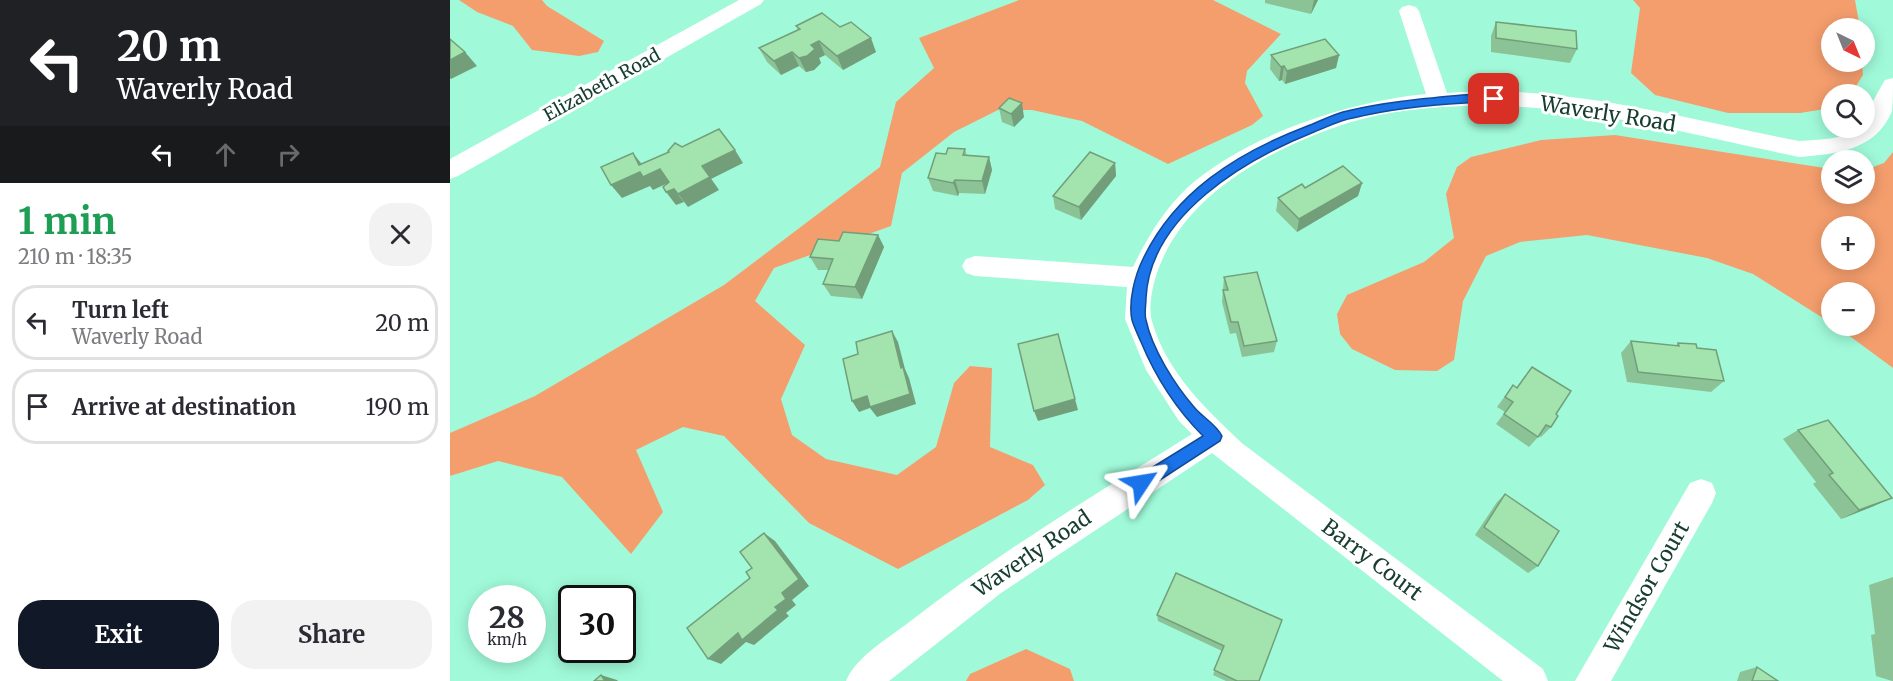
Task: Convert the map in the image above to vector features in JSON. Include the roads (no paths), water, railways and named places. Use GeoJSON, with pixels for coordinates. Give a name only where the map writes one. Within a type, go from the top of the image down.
{"type":"FeatureCollection","features":[{"type":"Feature","properties":{"kind":"street","name":"Elizabeth Road"},"geometry":{"type":"LineString","coordinates":[[450,170],[754,0]]}},
{"type":"Feature","properties":{"kind":"street"},"geometry":{"type":"LineString","coordinates":[[1409,11],[1439,101]]}},
{"type":"Feature","properties":{"kind":"street","name":"Waverly Road"},"geometry":{"type":"LineString","coordinates":[[864,681],[917,634],[1012,566],[1214,436],[1189,412],[1160,370],[1138,319],[1140,278],[1160,237],[1195,195],[1229,169],[1286,139],[1348,115],[1413,103],[1474,98],[1574,104],[1799,148],[1847,143],[1866,129],[1881,111],[1893,85]]}},
{"type":"Feature","properties":{"kind":"street"},"geometry":{"type":"LineString","coordinates":[[975,266],[1140,278]]}},
{"type":"Feature","properties":{"kind":"street","name":"Barry Court"},"geometry":{"type":"LineString","coordinates":[[1214,436],[1242,461],[1531,681]]}},
{"type":"Feature","properties":{"kind":"street","name":"Windsor Court"},"geometry":{"type":"LineString","coordinates":[[1592,681],[1701,494]]}}]}
